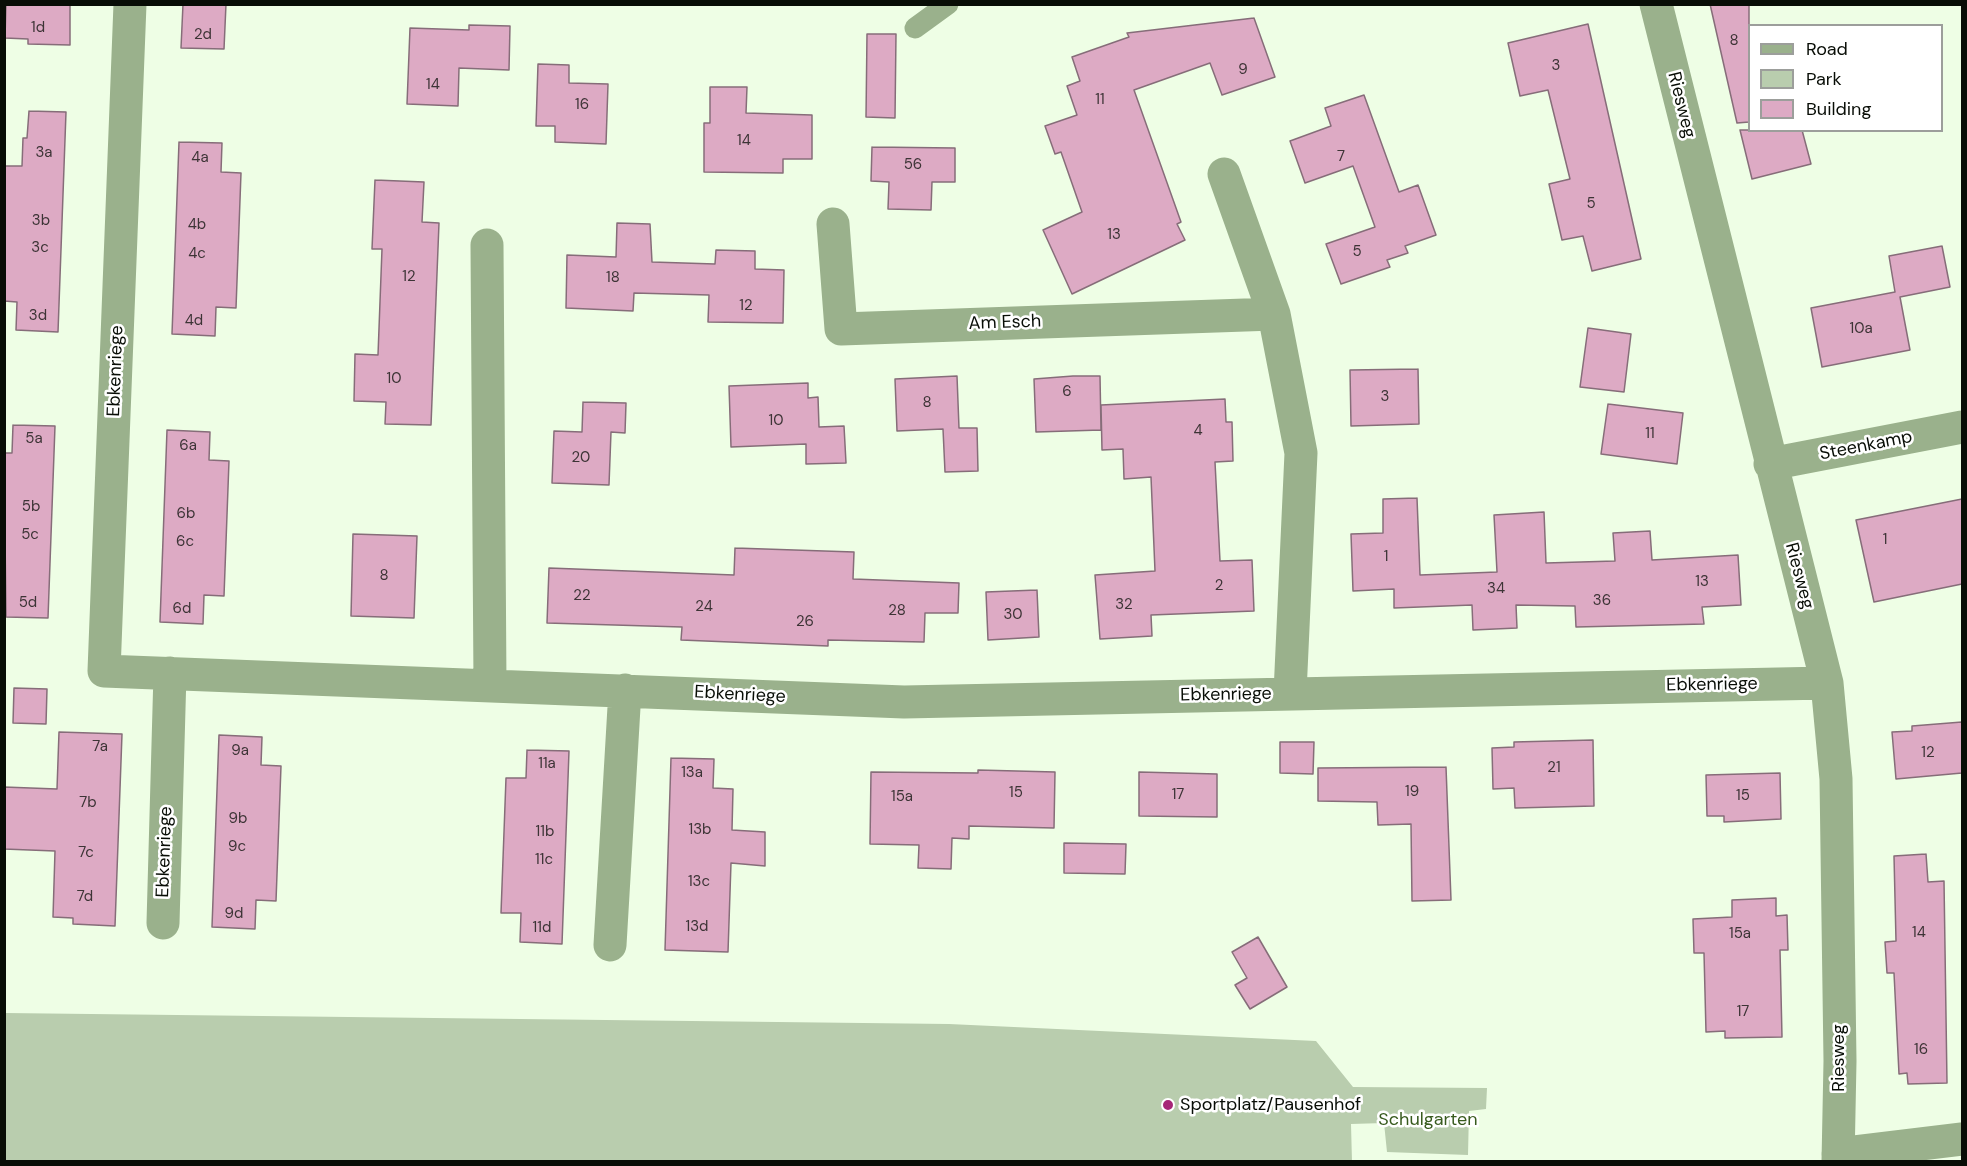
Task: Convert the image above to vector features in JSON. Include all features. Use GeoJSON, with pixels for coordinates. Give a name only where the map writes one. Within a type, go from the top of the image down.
{"type":"FeatureCollection","features":[{"type":"Feature","properties":{"kind":"street","name":"Ebkenriege"},"geometry":{"type":"LineString","coordinates":[[130,4],[104,671],[490,684],[904,702],[1827,683]]}},
{"type":"Feature","properties":{"kind":"street","name":"Riesweg"},"geometry":{"type":"LineString","coordinates":[[1656,4],[1827,683],[1836,779],[1840,1061],[1838,1158]]}},
{"type":"Feature","properties":{"kind":"street"},"geometry":{"type":"LineString","coordinates":[[1224,174],[1274,314],[1301,453],[1290,693]]}},
{"type":"Feature","properties":{"kind":"street","name":"Am Esch"},"geometry":{"type":"LineString","coordinates":[[833,224],[841,329],[1274,314]]}},
{"type":"Feature","properties":{"kind":"street"},"geometry":{"type":"LineString","coordinates":[[487,245],[490,684]]}},
{"type":"Feature","properties":{"kind":"street","name":"Steenkamp"},"geometry":{"type":"LineString","coordinates":[[1770,464],[1962,427]]}},
{"type":"Feature","properties":{"kind":"street","name":"Ebkenriege"},"geometry":{"type":"LineString","coordinates":[[163,923],[170,674]]}},
{"type":"Feature","properties":{"kind":"street"},"geometry":{"type":"LineString","coordinates":[[610,945],[625,690]]}},
{"type":"Feature","properties":{"kind":"street"},"geometry":{"type":"LineString","coordinates":[[1838,1158],[1962,1139]]}},
{"type":"Feature","properties":{"kind":"lane"},"geometry":{"type":"LineString","coordinates":[[915,28],[948,4]]}},
{"type":"Feature","properties":{"kind":"green space","name":"Schulgarten"},"geometry":{"type":"Polygon","coordinates":[[[5,1013],[949,1024],[1316,1041],[1353,1087],[1487,1088],[1486,1109],[1469,1111],[1468,1155],[1387,1152],[1384,1123],[1351,1124],[1352,1162],[5,1161],[5,1013]]]}},
{"type":"Feature","properties":{"kind":"building"},"geometry":{"type":"Polygon","coordinates":[[[6,4],[70,4],[70,45],[28,44],[28,39],[5,38],[6,4]]]}},
{"type":"Feature","properties":{"kind":"building"},"geometry":{"type":"Polygon","coordinates":[[[183,4],[226,4],[224,49],[181,48],[183,4]]]}},
{"type":"Feature","properties":{"kind":"building"},"geometry":{"type":"Polygon","coordinates":[[[1710,4],[1749,4],[1748,122],[1737,123],[1710,4]]]}},
{"type":"Feature","properties":{"kind":"building"},"geometry":{"type":"Polygon","coordinates":[[[1254,18],[1275,77],[1222,95],[1210,63],[1134,90],[1181,222],[1177,224],[1185,240],[1072,294],[1043,230],[1082,212],[1061,152],[1055,154],[1045,126],[1077,115],[1067,86],[1080,81],[1072,57],[1129,37],[1127,33],[1254,18]]]}},
{"type":"Feature","properties":{"kind":"building"},"geometry":{"type":"Polygon","coordinates":[[[1588,24],[1641,259],[1592,271],[1583,236],[1562,240],[1549,184],[1570,179],[1548,90],[1520,96],[1508,43],[1588,24]]]}},
{"type":"Feature","properties":{"kind":"building"},"geometry":{"type":"Polygon","coordinates":[[[469,25],[510,26],[509,70],[459,68],[458,106],[407,104],[410,28],[469,30],[469,25]]]}},
{"type":"Feature","properties":{"kind":"building"},"geometry":{"type":"Polygon","coordinates":[[[867,34],[896,34],[895,118],[866,117],[867,34]]]}},
{"type":"Feature","properties":{"kind":"building"},"geometry":{"type":"Polygon","coordinates":[[[538,64],[569,65],[569,83],[608,84],[606,144],[555,142],[555,126],[536,126],[538,64]]]}},
{"type":"Feature","properties":{"kind":"building"},"geometry":{"type":"Polygon","coordinates":[[[710,87],[747,87],[746,113],[812,115],[812,159],[783,159],[783,173],[704,172],[704,123],[710,123],[710,87]]]}},
{"type":"Feature","properties":{"kind":"building"},"geometry":{"type":"Polygon","coordinates":[[[1364,95],[1399,192],[1418,185],[1436,235],[1405,246],[1408,253],[1387,260],[1390,267],[1341,284],[1326,244],[1375,227],[1353,166],[1305,183],[1290,141],[1331,126],[1325,108],[1364,95]]]}},
{"type":"Feature","properties":{"kind":"building"},"geometry":{"type":"Polygon","coordinates":[[[29,111],[66,112],[58,332],[16,330],[17,302],[4,301],[4,166],[22,166],[23,138],[27,138],[29,111]]]}},
{"type":"Feature","properties":{"kind":"building"},"geometry":{"type":"Polygon","coordinates":[[[1740,130],[1803,132],[1811,164],[1752,179],[1740,130]]]}},
{"type":"Feature","properties":{"kind":"building"},"geometry":{"type":"Polygon","coordinates":[[[179,142],[222,143],[221,172],[241,173],[236,308],[216,307],[215,336],[172,334],[179,142]]]}},
{"type":"Feature","properties":{"kind":"building"},"geometry":{"type":"Polygon","coordinates":[[[872,147],[955,148],[955,182],[932,182],[931,210],[888,209],[889,182],[871,181],[872,147]]]}},
{"type":"Feature","properties":{"kind":"building"},"geometry":{"type":"Polygon","coordinates":[[[375,180],[424,182],[422,222],[439,223],[431,425],[385,424],[386,402],[354,401],[355,354],[378,355],[382,249],[372,249],[375,180]]]}},
{"type":"Feature","properties":{"kind":"building"},"geometry":{"type":"Polygon","coordinates":[[[617,223],[650,224],[652,262],[715,264],[716,250],[755,251],[755,269],[784,270],[783,323],[708,322],[709,295],[634,293],[633,311],[566,308],[567,255],[616,257],[617,223]]]}},
{"type":"Feature","properties":{"kind":"building"},"geometry":{"type":"Polygon","coordinates":[[[1942,246],[1950,287],[1900,297],[1910,350],[1822,367],[1811,308],[1895,292],[1889,256],[1942,246]]]}},
{"type":"Feature","properties":{"kind":"building"},"geometry":{"type":"Polygon","coordinates":[[[1588,328],[1631,334],[1624,392],[1580,387],[1588,328]]]}},
{"type":"Feature","properties":{"kind":"building"},"geometry":{"type":"Polygon","coordinates":[[[1418,369],[1419,424],[1351,426],[1350,370],[1418,369]]]}},
{"type":"Feature","properties":{"kind":"building"},"geometry":{"type":"Polygon","coordinates":[[[957,376],[959,428],[977,428],[978,471],[945,472],[943,429],[897,431],[895,379],[957,376]]]}},
{"type":"Feature","properties":{"kind":"building"},"geometry":{"type":"Polygon","coordinates":[[[1100,376],[1101,430],[1036,432],[1034,379],[1100,376]]]}},
{"type":"Feature","properties":{"kind":"building"},"geometry":{"type":"Polygon","coordinates":[[[808,383],[808,398],[818,397],[819,427],[844,426],[846,463],[806,464],[806,444],[731,447],[729,386],[808,383]]]}},
{"type":"Feature","properties":{"kind":"building"},"geometry":{"type":"Polygon","coordinates":[[[1225,399],[1226,422],[1232,422],[1233,461],[1215,462],[1220,561],[1252,560],[1254,611],[1151,615],[1152,636],[1100,639],[1095,575],[1155,571],[1151,477],[1124,479],[1123,449],[1102,450],[1101,405],[1225,399]]]}},
{"type":"Feature","properties":{"kind":"building"},"geometry":{"type":"Polygon","coordinates":[[[583,402],[626,403],[625,433],[611,432],[609,485],[552,483],[554,431],[582,432],[583,402]]]}},
{"type":"Feature","properties":{"kind":"building"},"geometry":{"type":"Polygon","coordinates":[[[1608,404],[1683,413],[1677,464],[1601,454],[1608,404]]]}},
{"type":"Feature","properties":{"kind":"building"},"geometry":{"type":"Polygon","coordinates":[[[13,425],[55,426],[48,618],[6,617],[4,453],[12,453],[13,425]]]}},
{"type":"Feature","properties":{"kind":"building"},"geometry":{"type":"Polygon","coordinates":[[[167,430],[210,432],[209,460],[229,461],[224,596],[204,595],[203,624],[160,622],[167,430]]]}},
{"type":"Feature","properties":{"kind":"building"},"geometry":{"type":"Polygon","coordinates":[[[1417,498],[1420,575],[1497,572],[1494,515],[1544,512],[1546,563],[1615,561],[1613,533],[1650,531],[1652,560],[1738,555],[1741,605],[1702,607],[1704,624],[1576,627],[1575,606],[1516,605],[1517,628],[1473,630],[1472,605],[1394,608],[1394,589],[1353,591],[1351,534],[1383,533],[1383,499],[1417,498]]]}},
{"type":"Feature","properties":{"kind":"building"},"geometry":{"type":"Polygon","coordinates":[[[1962,499],[1962,584],[1874,602],[1856,520],[1962,499]]]}},
{"type":"Feature","properties":{"kind":"building"},"geometry":{"type":"Polygon","coordinates":[[[353,534],[417,536],[414,618],[351,616],[353,534]]]}},
{"type":"Feature","properties":{"kind":"building"},"geometry":{"type":"Polygon","coordinates":[[[735,548],[854,552],[853,579],[959,583],[958,613],[925,613],[924,642],[828,640],[828,646],[681,640],[682,627],[547,623],[549,568],[734,575],[735,548]]]}},
{"type":"Feature","properties":{"kind":"building"},"geometry":{"type":"Polygon","coordinates":[[[1037,590],[1039,637],[988,640],[986,592],[1037,590]]]}},
{"type":"Feature","properties":{"kind":"building"},"geometry":{"type":"Polygon","coordinates":[[[14,688],[47,689],[46,724],[13,723],[14,688]]]}},
{"type":"Feature","properties":{"kind":"building"},"geometry":{"type":"Polygon","coordinates":[[[1962,722],[1962,773],[1896,779],[1892,732],[1912,731],[1912,726],[1962,722]]]}},
{"type":"Feature","properties":{"kind":"building"},"geometry":{"type":"Polygon","coordinates":[[[59,732],[122,734],[115,926],[73,924],[73,918],[53,917],[55,851],[4,849],[4,787],[57,789],[59,732]]]}},
{"type":"Feature","properties":{"kind":"building"},"geometry":{"type":"Polygon","coordinates":[[[219,735],[262,737],[261,765],[281,766],[276,901],[256,900],[255,929],[212,927],[219,735]]]}},
{"type":"Feature","properties":{"kind":"building"},"geometry":{"type":"Polygon","coordinates":[[[1593,740],[1594,806],[1515,808],[1514,788],[1493,789],[1492,748],[1514,747],[1514,742],[1593,740]]]}},
{"type":"Feature","properties":{"kind":"building"},"geometry":{"type":"Polygon","coordinates":[[[1280,742],[1314,742],[1313,774],[1280,773],[1280,742]]]}},
{"type":"Feature","properties":{"kind":"building"},"geometry":{"type":"Polygon","coordinates":[[[527,750],[569,751],[562,944],[520,942],[521,913],[501,913],[506,778],[526,778],[527,750]]]}},
{"type":"Feature","properties":{"kind":"building"},"geometry":{"type":"Polygon","coordinates":[[[671,758],[714,759],[713,788],[733,789],[732,830],[765,832],[765,866],[731,863],[728,952],[665,950],[671,758]]]}},
{"type":"Feature","properties":{"kind":"building"},"geometry":{"type":"Polygon","coordinates":[[[1446,767],[1451,900],[1412,901],[1411,824],[1378,825],[1377,802],[1318,801],[1318,768],[1446,767]]]}},
{"type":"Feature","properties":{"kind":"building"},"geometry":{"type":"Polygon","coordinates":[[[978,770],[1055,772],[1054,828],[969,826],[969,839],[952,838],[951,869],[918,868],[919,845],[870,844],[871,772],[978,773],[978,770]]]}},
{"type":"Feature","properties":{"kind":"building"},"geometry":{"type":"Polygon","coordinates":[[[1139,772],[1217,774],[1217,817],[1139,816],[1139,772]]]}},
{"type":"Feature","properties":{"kind":"building"},"geometry":{"type":"Polygon","coordinates":[[[1780,773],[1781,819],[1724,822],[1724,816],[1707,816],[1706,775],[1780,773]]]}},
{"type":"Feature","properties":{"kind":"building"},"geometry":{"type":"Polygon","coordinates":[[[1064,843],[1126,844],[1125,874],[1064,873],[1064,843]]]}},
{"type":"Feature","properties":{"kind":"building"},"geometry":{"type":"Polygon","coordinates":[[[1926,854],[1928,882],[1944,881],[1947,1083],[1908,1084],[1907,1073],[1899,1074],[1894,973],[1887,973],[1885,942],[1896,941],[1894,856],[1926,854]]]}},
{"type":"Feature","properties":{"kind":"building"},"geometry":{"type":"Polygon","coordinates":[[[1776,898],[1776,916],[1787,915],[1788,950],[1780,950],[1782,1037],[1725,1038],[1725,1031],[1706,1032],[1704,953],[1694,953],[1693,919],[1732,917],[1732,900],[1776,898]]]}},
{"type":"Feature","properties":{"kind":"building"},"geometry":{"type":"Polygon","coordinates":[[[1258,937],[1287,987],[1250,1009],[1235,985],[1247,978],[1232,952],[1258,937]]]}},
{"type":"Feature","properties":{"kind":"place","name":"Sportplatz/Pausenhof"},"geometry":{"type":"Point","coordinates":[1168,1105]}}]}
